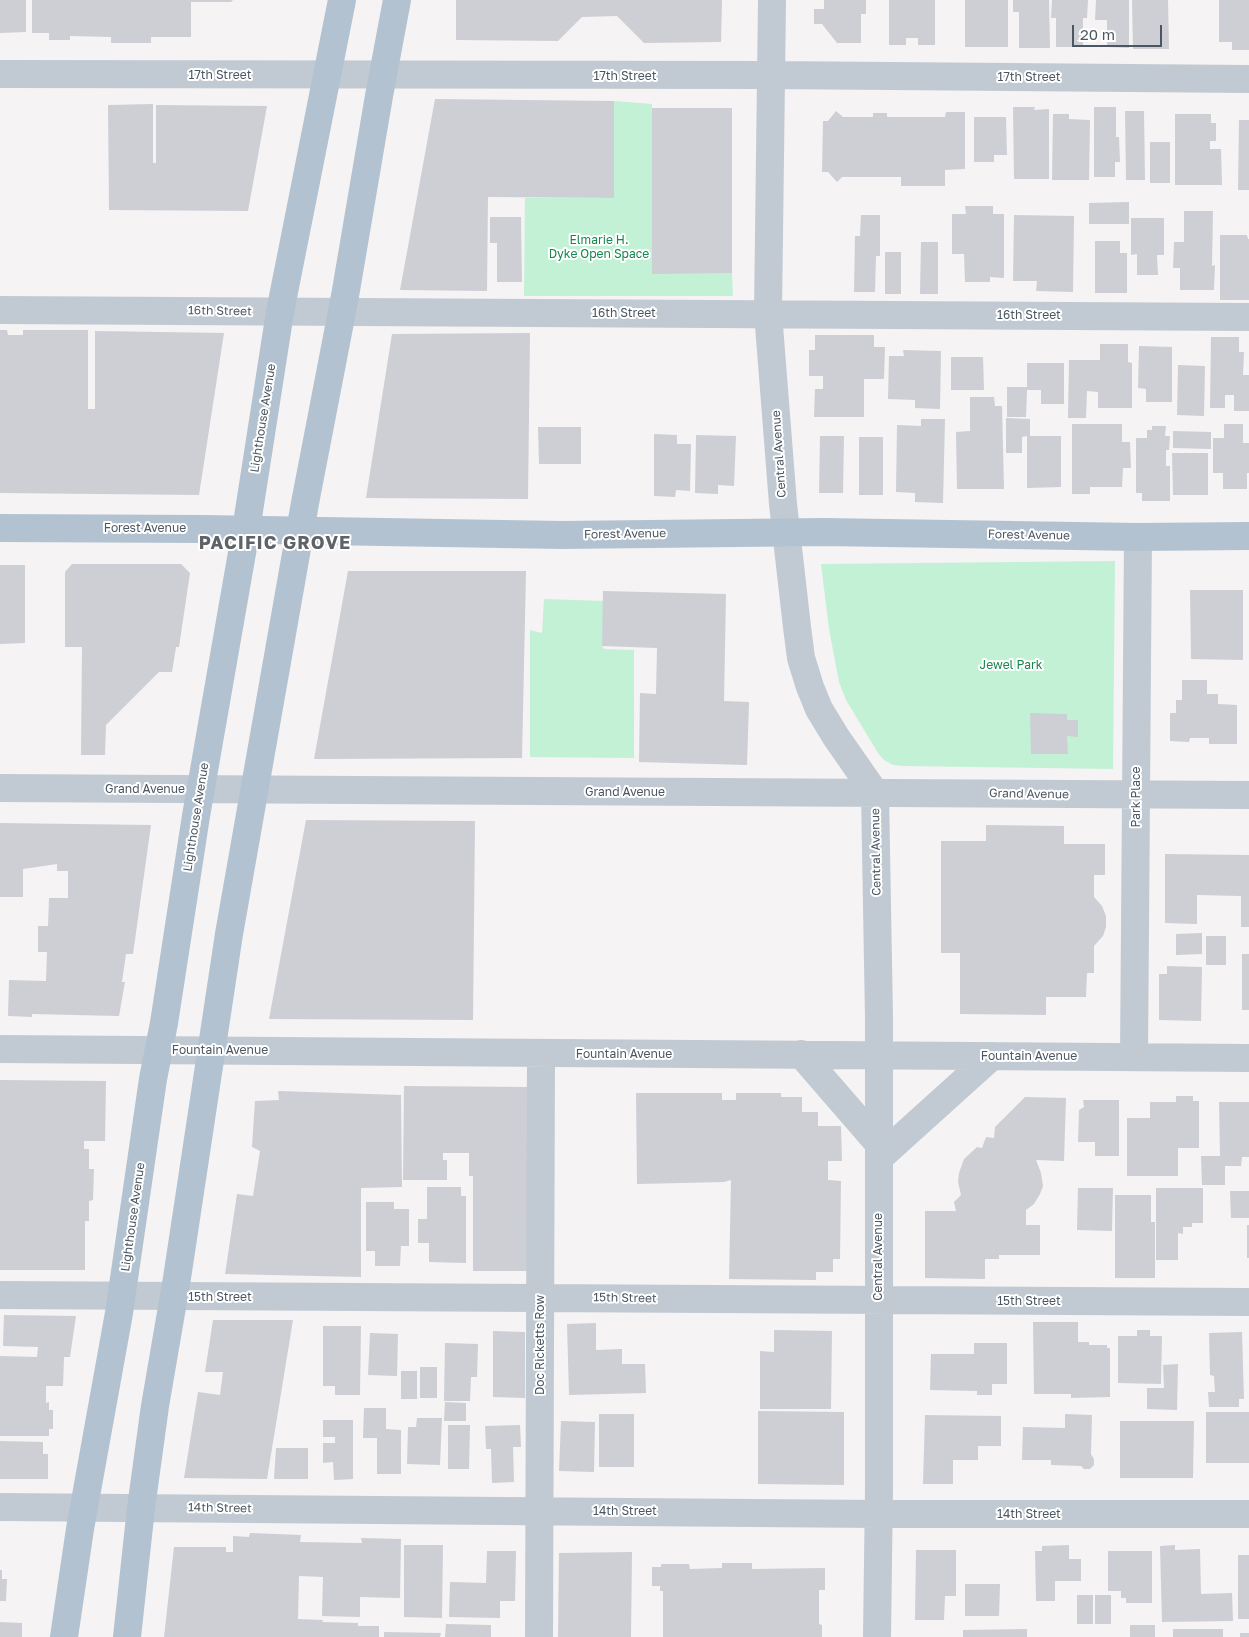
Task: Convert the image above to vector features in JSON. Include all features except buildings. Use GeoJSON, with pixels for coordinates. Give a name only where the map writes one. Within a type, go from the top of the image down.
{"type":"FeatureCollection","features":[{"type":"Feature","properties":{"kind":"main road","name":"Lighthouse Avenue"},"geometry":{"type":"LineString","coordinates":[[64,1637],[84,1508],[122,1296],[158,1050],[246,530],[280,312],[342,0]]}},
{"type":"Feature","properties":{"kind":"main road"},"geometry":{"type":"LineString","coordinates":[[127,1637],[141,1508],[155,1406],[213,1051],[229,934],[244,790],[301,531],[397,0]]}},
{"type":"Feature","properties":{"kind":"main road","name":"Forest Avenue"},"geometry":{"type":"LineString","coordinates":[[0,528],[562,535],[786,532],[1138,537],[1249,536]]}},
{"type":"Feature","properties":{"kind":"street","name":"Central Avenue"},"geometry":{"type":"LineString","coordinates":[[772,0],[768,313],[786,532],[801,658],[820,709],[836,737],[875,793],[879,1055],[879,1514],[877,1637]]}},
{"type":"Feature","properties":{"kind":"street","name":"17th Street"},"geometry":{"type":"LineString","coordinates":[[0,74],[327,76],[770,75],[1249,79]]}},
{"type":"Feature","properties":{"kind":"street","name":"16th Street"},"geometry":{"type":"LineString","coordinates":[[0,310],[1249,317]]}},
{"type":"Feature","properties":{"kind":"street","name":"Park Place"},"geometry":{"type":"LineString","coordinates":[[1134,1057],[1138,537]]}},
{"type":"Feature","properties":{"kind":"street","name":"Grand Avenue"},"geometry":{"type":"LineString","coordinates":[[0,788],[1249,796]]}},
{"type":"Feature","properties":{"kind":"street","name":"Fountain Avenue"},"geometry":{"type":"LineString","coordinates":[[0,1049],[1249,1058]]}},
{"type":"Feature","properties":{"kind":"street","name":"Doc Ricketts Row"},"geometry":{"type":"LineString","coordinates":[[539,1637],[541,1053]]}},
{"type":"Feature","properties":{"kind":"street"},"geometry":{"type":"LineString","coordinates":[[801,1054],[879,1150],[992,1056]]}},
{"type":"Feature","properties":{"kind":"street","name":"15th Street"},"geometry":{"type":"LineString","coordinates":[[0,1295],[1249,1302]]}},
{"type":"Feature","properties":{"kind":"street","name":"14th Street"},"geometry":{"type":"LineString","coordinates":[[0,1507],[879,1514],[1249,1514]]}},
{"type":"Feature","properties":{"kind":"green space","name":"Elmarie H. Dyke Open Space"},"geometry":{"type":"Polygon","coordinates":[[[614,101],[652,104],[652,273],[732,273],[733,296],[524,296],[525,198],[614,198],[614,101]]]}},
{"type":"Feature","properties":{"kind":"green space","name":"Jewel Park"},"geometry":{"type":"Polygon","coordinates":[[[1115,561],[1113,769],[904,766],[893,765],[884,760],[878,753],[846,700],[839,682],[829,629],[821,564],[1115,561]]]}},
{"type":"Feature","properties":{"kind":"green space"},"geometry":{"type":"Polygon","coordinates":[[[544,599],[605,601],[602,646],[604,649],[634,650],[634,758],[530,757],[530,630],[542,633],[544,599]]]}},
{"type":"Feature","properties":{"kind":"district","name":"PACIFIC GROVE"},"geometry":{"type":"Point","coordinates":[275,543]}}]}
